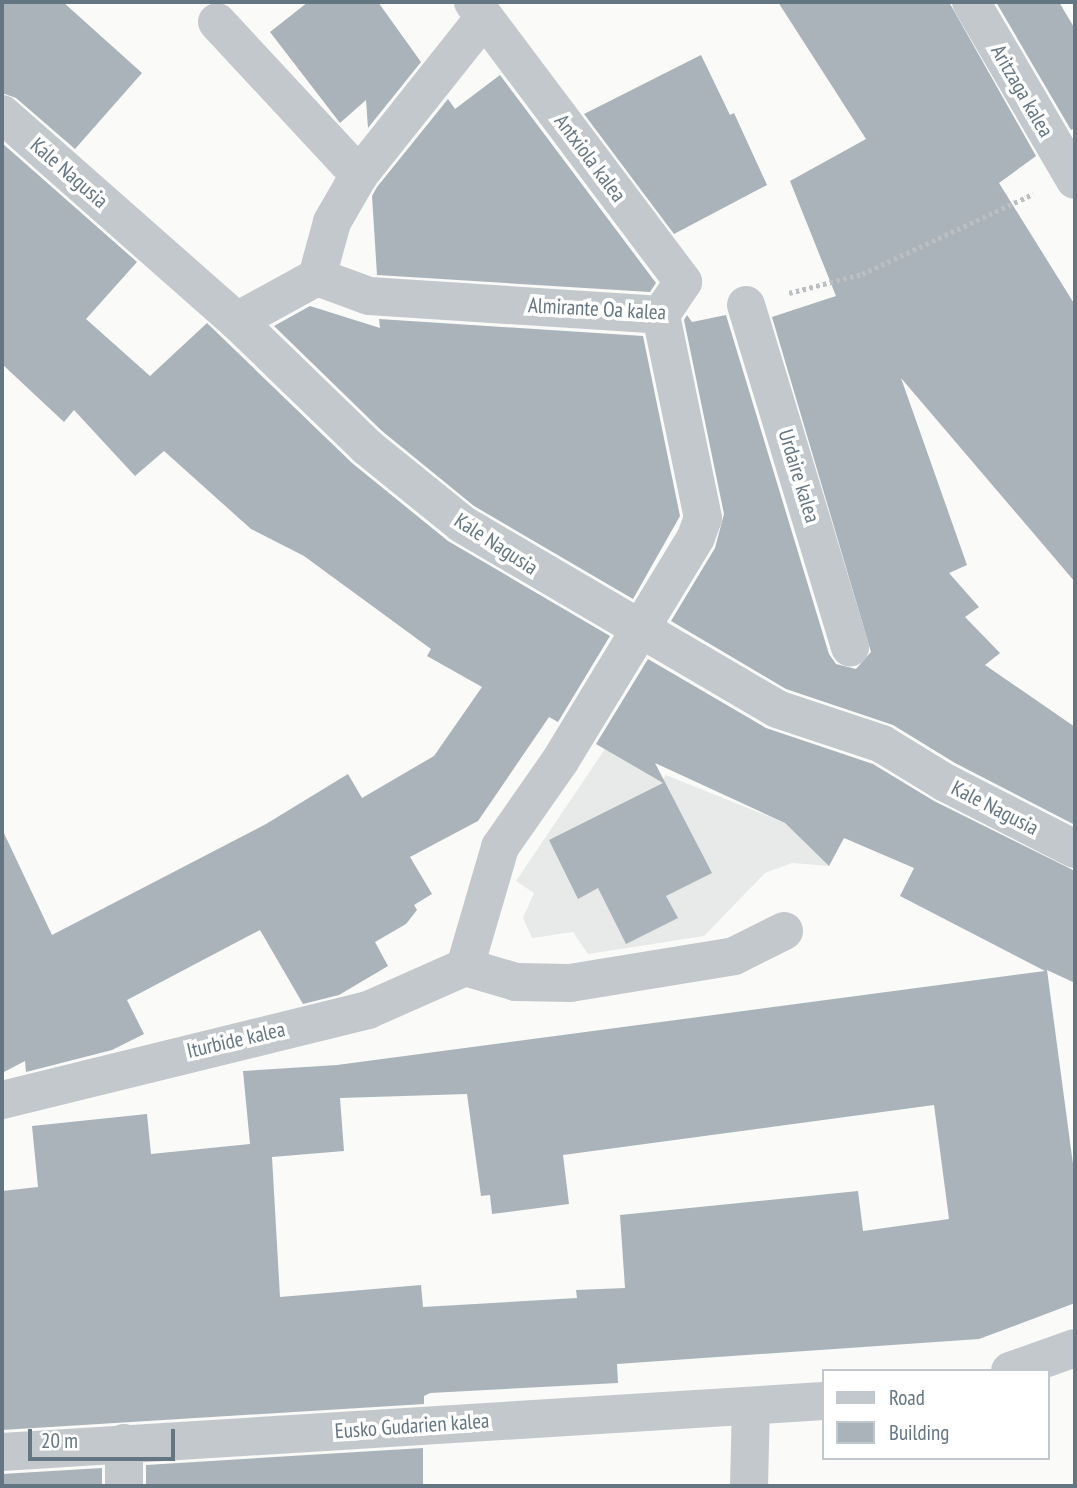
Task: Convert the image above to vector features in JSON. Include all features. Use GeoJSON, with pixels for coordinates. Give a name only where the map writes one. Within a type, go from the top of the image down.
{"type":"FeatureCollection","features":[{"type":"Feature","properties":{"kind":"street","name":"Aritzaga kalea"},"geometry":{"type":"LineString","coordinates":[[971,2],[1074,177]]}},
{"type":"Feature","properties":{"kind":"street"},"geometry":{"type":"LineString","coordinates":[[237,321],[317,277],[332,222],[359,175],[478,10]]}},
{"type":"Feature","properties":{"kind":"street","name":"Antxiola kalea"},"geometry":{"type":"LineString","coordinates":[[478,10],[683,282],[662,315]]}},
{"type":"Feature","properties":{"kind":"street"},"geometry":{"type":"LineString","coordinates":[[217,22],[359,175]]}},
{"type":"Feature","properties":{"kind":"street","name":"Kale Nagusia"},"geometry":{"type":"LineString","coordinates":[[2,114],[237,321],[367,447],[462,524],[639,631],[777,709],[882,744],[944,782],[1075,849]]}},
{"type":"Feature","properties":{"kind":"street","name":"Almirante Oa kalea"},"geometry":{"type":"LineString","coordinates":[[317,277],[369,296],[662,315]]}},
{"type":"Feature","properties":{"kind":"street","name":"Urdaire kalea"},"geometry":{"type":"LineString","coordinates":[[746,304],[850,648]]}},
{"type":"Feature","properties":{"kind":"street"},"geometry":{"type":"LineString","coordinates":[[662,315],[703,518],[696,537],[560,761],[500,848],[465,967],[516,982],[569,983],[734,956],[784,931]]}},
{"type":"Feature","properties":{"kind":"street","name":"Iturbide kalea"},"geometry":{"type":"LineString","coordinates":[[2,1100],[368,1010],[465,967]]}},
{"type":"Feature","properties":{"kind":"street"},"geometry":{"type":"LineString","coordinates":[[1016,1369],[1075,1348]]}},
{"type":"Feature","properties":{"kind":"street","name":"Eusko Gudarien kalea"},"geometry":{"type":"LineString","coordinates":[[2,1452],[822,1401]]}},
{"type":"Feature","properties":{"kind":"street"},"geometry":{"type":"LineString","coordinates":[[749,1486],[751,1406]]}},
{"type":"Feature","properties":{"kind":"street"},"geometry":{"type":"LineString","coordinates":[[124,1443],[124,1486]]}},
{"type":"Feature","properties":{"kind":"path"},"geometry":{"type":"LineString","coordinates":[[746,304],[862,274],[1074,177]]}},
{"type":"Feature","properties":{"kind":"shaded area"},"geometry":{"type":"Polygon","coordinates":[[[605,749],[661,782],[666,775],[785,823],[829,866],[792,863],[765,873],[704,936],[588,954],[573,932],[532,938],[523,918],[534,893],[516,881],[605,749]]]}},
{"type":"Feature","properties":{"kind":"building"},"geometry":{"type":"Polygon","coordinates":[[[2,2],[63,2],[142,73],[75,149],[16,98],[2,93],[2,2]]]}},
{"type":"Feature","properties":{"kind":"building"},"geometry":{"type":"Polygon","coordinates":[[[308,2],[378,2],[421,62],[368,128],[366,100],[340,123],[270,32],[308,2]]]}},
{"type":"Feature","properties":{"kind":"building"},"geometry":{"type":"Polygon","coordinates":[[[778,2],[949,2],[1036,156],[999,183],[1075,305],[1075,582],[901,378],[967,565],[949,573],[979,607],[965,617],[1000,653],[985,665],[1075,727],[1075,825],[955,763],[893,725],[786,689],[671,621],[715,548],[724,514],[684,320],[687,315],[692,322],[726,315],[829,654],[836,664],[856,669],[871,652],[772,317],[836,296],[790,181],[866,139],[778,2]]]}},
{"type":"Feature","properties":{"kind":"building"},"geometry":{"type":"Polygon","coordinates":[[[996,2],[1059,2],[1075,29],[1075,128],[1071,130],[996,2]]]}},
{"type":"Feature","properties":{"kind":"building"},"geometry":{"type":"Polygon","coordinates":[[[701,55],[730,115],[734,113],[767,185],[674,234],[584,114],[701,55]]]}},
{"type":"Feature","properties":{"kind":"building"},"geometry":{"type":"Polygon","coordinates":[[[500,75],[656,283],[650,292],[377,275],[372,196],[377,187],[448,99],[455,109],[500,75]]]}},
{"type":"Feature","properties":{"kind":"building"},"geometry":{"type":"Polygon","coordinates":[[[2,143],[137,262],[86,319],[150,376],[207,323],[352,463],[448,541],[610,636],[558,722],[549,717],[478,821],[410,857],[432,894],[414,905],[417,910],[406,924],[375,942],[388,966],[339,995],[303,1004],[260,930],[127,1000],[144,1034],[112,1050],[26,1072],[25,1061],[2,1073],[2,829],[52,935],[266,824],[348,774],[362,798],[434,756],[482,687],[427,656],[431,649],[304,556],[251,529],[164,451],[135,476],[74,410],[64,422],[2,364],[2,143]]]}},
{"type":"Feature","properties":{"kind":"building"},"geometry":{"type":"Polygon","coordinates":[[[310,306],[380,328],[379,319],[643,336],[680,516],[633,599],[474,506],[382,431],[274,326],[310,306]]]}},
{"type":"Feature","properties":{"kind":"building"},"geometry":{"type":"Polygon","coordinates":[[[648,659],[766,728],[873,764],[934,801],[1075,871],[1075,983],[1047,970],[1075,1179],[1075,1303],[979,1339],[617,1364],[618,1383],[430,1393],[424,1396],[424,1404],[2,1430],[2,1191],[38,1187],[32,1126],[147,1114],[151,1154],[250,1144],[243,1071],[337,1065],[1045,971],[900,896],[914,868],[844,838],[829,866],[785,823],[655,763],[712,873],[666,896],[678,918],[626,944],[598,888],[578,899],[549,840],[663,783],[596,744],[648,659]],[[467,1094],[340,1098],[344,1151],[272,1157],[280,1297],[421,1285],[423,1307],[577,1298],[576,1290],[625,1288],[620,1215],[858,1191],[863,1231],[949,1219],[934,1105],[563,1155],[569,1204],[492,1214],[490,1195],[481,1196],[467,1094]]]}},
{"type":"Feature","properties":{"kind":"building"},"geometry":{"type":"Polygon","coordinates":[[[423,1448],[423,1486],[146,1486],[146,1465],[423,1448]]]}},
{"type":"Feature","properties":{"kind":"building"},"geometry":{"type":"Polygon","coordinates":[[[102,1468],[102,1486],[2,1486],[2,1474],[102,1468]]]}}]}
